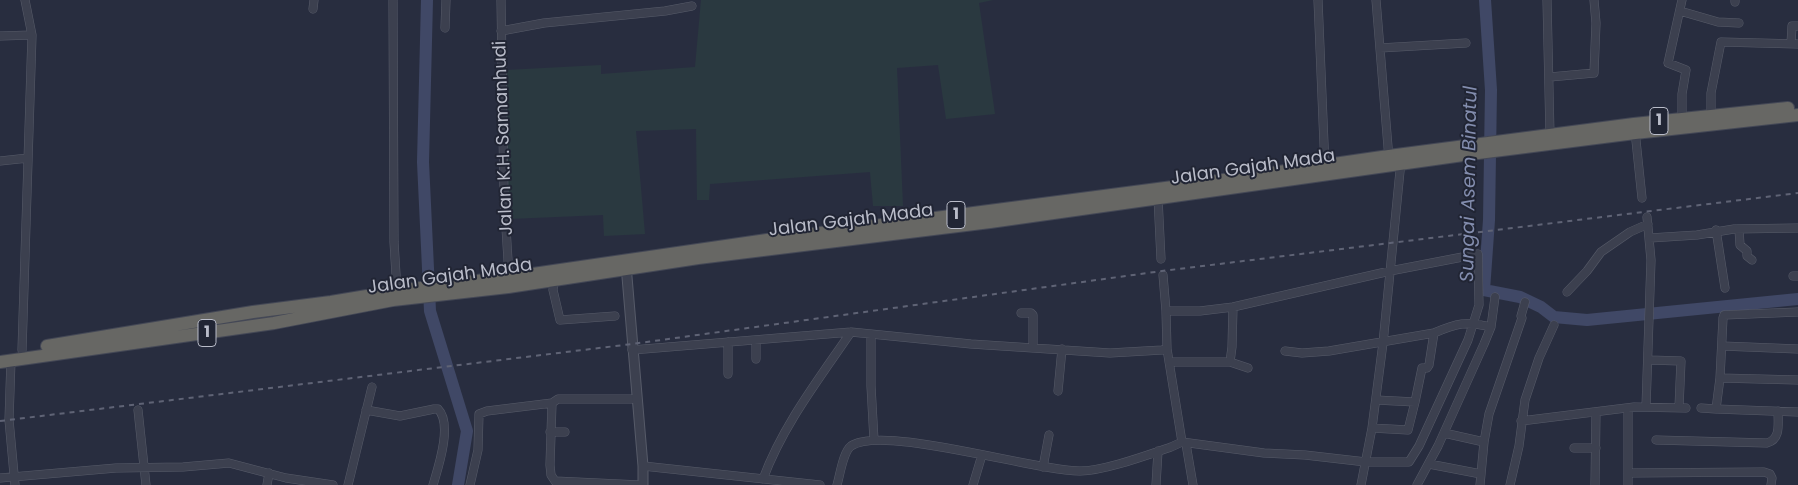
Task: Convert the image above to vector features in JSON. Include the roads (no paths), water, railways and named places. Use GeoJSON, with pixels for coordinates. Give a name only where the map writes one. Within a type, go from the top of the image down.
{"type":"FeatureCollection","features":[{"type":"Feature","properties":{"kind":"highway","name":"Jalan Gajah Mada"},"geometry":{"type":"LineString","coordinates":[[698,254],[990,222],[1158,198],[1325,170],[1635,128],[1682,119],[1795,113]]}},
{"type":"Feature","properties":{"kind":"highway","name":"Jalan Gajah Mada"},"geometry":{"type":"LineString","coordinates":[[1520,144],[1550,135],[1795,113]]}},
{"type":"Feature","properties":{"kind":"highway","name":"Jalan Gajah Mada"},"geometry":{"type":"LineString","coordinates":[[6,361],[274,323],[412,293],[554,280],[626,265],[698,254],[1205,183],[1325,170]]}},
{"type":"Feature","properties":{"kind":"highway","name":"Jalan Gajah Mada"},"geometry":{"type":"LineString","coordinates":[[443,290],[509,276],[626,265]]}},
{"type":"Feature","properties":{"kind":"highway","name":"Jalan Gajah Mada"},"geometry":{"type":"LineString","coordinates":[[0,353],[397,291],[412,293]]}},
{"type":"Feature","properties":{"kind":"street"},"geometry":{"type":"LineString","coordinates":[[22,350],[32,35],[25,0]]}},
{"type":"Feature","properties":{"kind":"street"},"geometry":{"type":"LineString","coordinates":[[313,9],[314,0]]}},
{"type":"Feature","properties":{"kind":"street"},"geometry":{"type":"LineString","coordinates":[[393,0],[394,242],[397,291]]}},
{"type":"Feature","properties":{"kind":"street"},"geometry":{"type":"LineString","coordinates":[[445,28],[446,0]]}},
{"type":"Feature","properties":{"kind":"street","name":"Jalan K.H. Samanhudi"},"geometry":{"type":"LineString","coordinates":[[501,0],[504,196],[509,276]]}},
{"type":"Feature","properties":{"kind":"street"},"geometry":{"type":"LineString","coordinates":[[1318,0],[1325,170]]}},
{"type":"Feature","properties":{"kind":"street"},"geometry":{"type":"LineString","coordinates":[[1361,485],[1372,428],[1383,343],[1390,271],[1395,160],[1380,48],[1376,0]]}},
{"type":"Feature","properties":{"kind":"street"},"geometry":{"type":"LineString","coordinates":[[1547,0],[1550,135]]}},
{"type":"Feature","properties":{"kind":"street"},"geometry":{"type":"LineString","coordinates":[[1550,77],[1594,73],[1596,23],[1594,0]]}},
{"type":"Feature","properties":{"kind":"street"},"geometry":{"type":"LineString","coordinates":[[1682,0],[1668,63],[1686,70],[1682,94],[1682,119]]}},
{"type":"Feature","properties":{"kind":"street"},"geometry":{"type":"LineString","coordinates":[[501,31],[544,23],[665,11],[692,6]]}},
{"type":"Feature","properties":{"kind":"street"},"geometry":{"type":"LineString","coordinates":[[1680,11],[1718,22],[1739,23]]}},
{"type":"Feature","properties":{"kind":"street"},"geometry":{"type":"LineString","coordinates":[[1711,116],[1711,93],[1721,42],[1795,44],[1792,26],[1798,26]]}},
{"type":"Feature","properties":{"kind":"street"},"geometry":{"type":"LineString","coordinates":[[0,36],[32,35]]}},
{"type":"Feature","properties":{"kind":"street"},"geometry":{"type":"LineString","coordinates":[[1380,48],[1466,44]]}},
{"type":"Feature","properties":{"kind":"street"},"geometry":{"type":"LineString","coordinates":[[1635,128],[1642,198]]}},
{"type":"Feature","properties":{"kind":"street"},"geometry":{"type":"LineString","coordinates":[[0,161],[28,158]]}},
{"type":"Feature","properties":{"kind":"street"},"geometry":{"type":"LineString","coordinates":[[1158,198],[1161,259]]}},
{"type":"Feature","properties":{"kind":"street"},"geometry":{"type":"LineString","coordinates":[[1567,292],[1597,260],[1601,252],[1647,220],[1650,238],[1650,318],[1646,406]]}},
{"type":"Feature","properties":{"kind":"street"},"geometry":{"type":"LineString","coordinates":[[1650,238],[1697,235],[1716,230],[1798,228]]}},
{"type":"Feature","properties":{"kind":"street"},"geometry":{"type":"LineString","coordinates":[[1739,229],[1740,245],[1747,250],[1747,256],[1752,260]]}},
{"type":"Feature","properties":{"kind":"street"},"geometry":{"type":"LineString","coordinates":[[1716,230],[1725,288]]}},
{"type":"Feature","properties":{"kind":"street"},"geometry":{"type":"LineString","coordinates":[[837,485],[846,452],[851,446],[874,440],[914,443],[1043,467],[1079,471],[1096,470],[1184,443],[1264,453],[1305,455],[1366,462],[1407,463],[1410,461],[1476,323],[1479,305],[1478,254],[1390,271],[1233,307],[1200,311],[1166,311]]}},
{"type":"Feature","properties":{"kind":"street"},"geometry":{"type":"LineString","coordinates":[[552,403],[550,465],[551,475],[556,483],[642,485],[643,466],[626,265]]}},
{"type":"Feature","properties":{"kind":"street"},"geometry":{"type":"LineString","coordinates":[[1163,275],[1167,349],[1184,443],[1194,485]]}},
{"type":"Feature","properties":{"kind":"street"},"geometry":{"type":"LineString","coordinates":[[554,280],[553,290],[560,320],[615,316]]}},
{"type":"Feature","properties":{"kind":"street"},"geometry":{"type":"LineString","coordinates":[[1417,485],[1444,433],[1490,327],[1495,297]]}},
{"type":"Feature","properties":{"kind":"street"},"geometry":{"type":"LineString","coordinates":[[1480,485],[1489,414],[1522,318],[1525,302]]}},
{"type":"Feature","properties":{"kind":"street"},"geometry":{"type":"LineString","coordinates":[[1230,362],[1233,307]]}},
{"type":"Feature","properties":{"kind":"street"},"geometry":{"type":"LineString","coordinates":[[1716,409],[1724,315],[1798,312]]}},
{"type":"Feature","properties":{"kind":"street"},"geometry":{"type":"LineString","coordinates":[[1022,314],[1032,313],[1033,315],[1033,347]]}},
{"type":"Feature","properties":{"kind":"street"},"geometry":{"type":"LineString","coordinates":[[1285,351],[1324,352],[1383,343],[1434,333],[1463,323],[1476,323],[1490,327]]}},
{"type":"Feature","properties":{"kind":"street"},"geometry":{"type":"LineString","coordinates":[[1510,485],[1525,400],[1539,358],[1554,325]]}},
{"type":"Feature","properties":{"kind":"street"},"geometry":{"type":"LineString","coordinates":[[632,350],[851,332],[970,344],[1110,353],[1167,349]]}},
{"type":"Feature","properties":{"kind":"street"},"geometry":{"type":"LineString","coordinates":[[763,479],[773,453],[786,430],[851,332]]}},
{"type":"Feature","properties":{"kind":"street"},"geometry":{"type":"LineString","coordinates":[[1372,428],[1408,430],[1422,368],[1427,368],[1429,365],[1434,333]]}},
{"type":"Feature","properties":{"kind":"street"},"geometry":{"type":"LineString","coordinates":[[871,335],[874,440]]}},
{"type":"Feature","properties":{"kind":"street"},"geometry":{"type":"LineString","coordinates":[[756,340],[756,359]]}},
{"type":"Feature","properties":{"kind":"street"},"geometry":{"type":"LineString","coordinates":[[728,342],[728,374]]}},
{"type":"Feature","properties":{"kind":"street"},"geometry":{"type":"LineString","coordinates":[[1722,346],[1798,349]]}},
{"type":"Feature","properties":{"kind":"street"},"geometry":{"type":"LineString","coordinates":[[1058,391],[1062,349]]}},
{"type":"Feature","properties":{"kind":"street"},"geometry":{"type":"LineString","coordinates":[[1521,421],[1646,406],[1683,408],[1681,361],[1649,360]]}},
{"type":"Feature","properties":{"kind":"street"},"geometry":{"type":"LineString","coordinates":[[6,361],[14,481]]}},
{"type":"Feature","properties":{"kind":"street"},"geometry":{"type":"LineString","coordinates":[[1169,362],[1230,362],[1248,368]]}},
{"type":"Feature","properties":{"kind":"street"},"geometry":{"type":"LineString","coordinates":[[1720,378],[1798,380]]}},
{"type":"Feature","properties":{"kind":"street"},"geometry":{"type":"LineString","coordinates":[[348,485],[372,386]]}},
{"type":"Feature","properties":{"kind":"street"},"geometry":{"type":"LineString","coordinates":[[470,485],[478,450],[480,414],[487,411],[552,403],[558,399],[637,399]]}},
{"type":"Feature","properties":{"kind":"street"},"geometry":{"type":"LineString","coordinates":[[1376,400],[1415,402]]}},
{"type":"Feature","properties":{"kind":"street"},"geometry":{"type":"LineString","coordinates":[[1628,408],[1628,485]]}},
{"type":"Feature","properties":{"kind":"street"},"geometry":{"type":"LineString","coordinates":[[1701,408],[1798,412]]}},
{"type":"Feature","properties":{"kind":"street"},"geometry":{"type":"LineString","coordinates":[[366,410],[400,416],[434,409],[440,411],[443,444],[441,460],[433,485]]}},
{"type":"Feature","properties":{"kind":"street"},"geometry":{"type":"LineString","coordinates":[[138,410],[146,485]]}},
{"type":"Feature","properties":{"kind":"street"},"geometry":{"type":"LineString","coordinates":[[1656,440],[1767,443],[1774,441],[1778,435],[1778,411]]}},
{"type":"Feature","properties":{"kind":"street"},"geometry":{"type":"LineString","coordinates":[[1595,485],[1596,412]]}},
{"type":"Feature","properties":{"kind":"street"},"geometry":{"type":"LineString","coordinates":[[550,432],[565,432]]}},
{"type":"Feature","properties":{"kind":"street"},"geometry":{"type":"LineString","coordinates":[[1444,433],[1484,442]]}},
{"type":"Feature","properties":{"kind":"street"},"geometry":{"type":"LineString","coordinates":[[1043,467],[1049,435]]}},
{"type":"Feature","properties":{"kind":"street"},"geometry":{"type":"LineString","coordinates":[[1574,448],[1596,448]]}},
{"type":"Feature","properties":{"kind":"street"},"geometry":{"type":"LineString","coordinates":[[1156,485],[1158,451]]}},
{"type":"Feature","properties":{"kind":"street"},"geometry":{"type":"LineString","coordinates":[[973,485],[982,455]]}},
{"type":"Feature","properties":{"kind":"street"},"geometry":{"type":"LineString","coordinates":[[0,478],[14,481],[144,467],[183,467],[229,463],[286,478],[333,485]]}},
{"type":"Feature","properties":{"kind":"street"},"geometry":{"type":"LineString","coordinates":[[1429,464],[1481,474]]}},
{"type":"Feature","properties":{"kind":"street"},"geometry":{"type":"LineString","coordinates":[[643,466],[820,485]]}},
{"type":"Feature","properties":{"kind":"street"},"geometry":{"type":"LineString","coordinates":[[1628,473],[1764,472],[1770,474],[1772,478],[1771,485]]}},
{"type":"Feature","properties":{"kind":"street"},"geometry":{"type":"LineString","coordinates":[[267,485],[269,473]]}},
{"type":"Feature","properties":{"kind":"waterway"},"geometry":{"type":"LineString","coordinates":[[427,0],[423,162],[430,311],[467,431],[458,485]]}},
{"type":"Feature","properties":{"kind":"waterway","name":"Sungai Asem Binatul"},"geometry":{"type":"LineString","coordinates":[[1485,0],[1491,90],[1489,220],[1484,290],[1520,297],[1541,307],[1554,317],[1587,320],[1798,299]]}},
{"type":"Feature","properties":{"kind":"railway"},"geometry":{"type":"LineString","coordinates":[[0,421],[632,344],[1162,271],[1798,193]]}}]}
